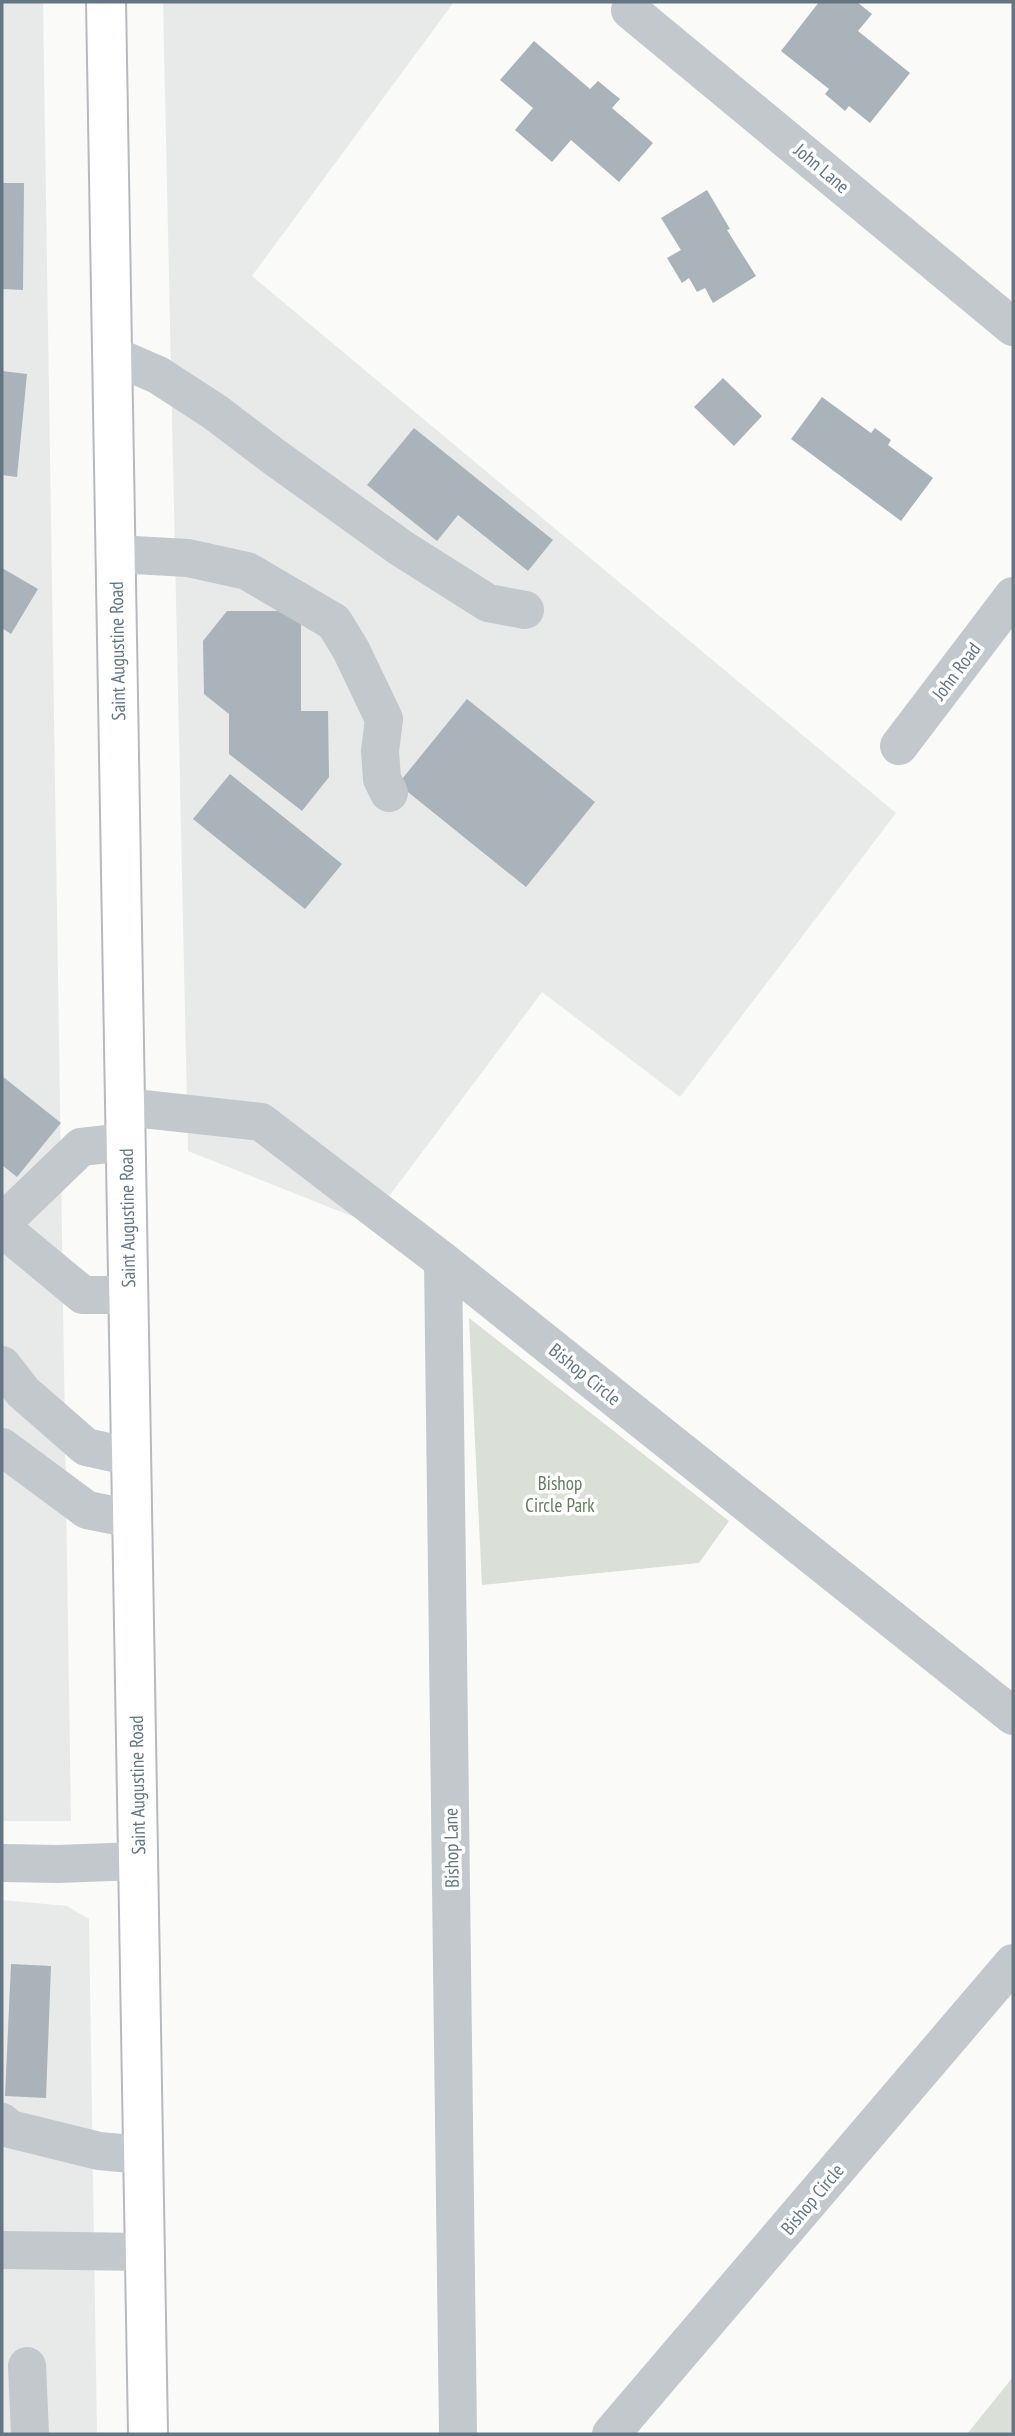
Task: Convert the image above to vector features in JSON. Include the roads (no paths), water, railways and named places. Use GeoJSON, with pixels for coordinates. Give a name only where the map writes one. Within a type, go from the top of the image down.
{"type":"FeatureCollection","features":[{"type":"Feature","properties":{"kind":"main road","name":"Saint Augustine Road"},"geometry":{"type":"LineString","coordinates":[[106,2],[148,2434]]}},
{"type":"Feature","properties":{"kind":"street","name":"John Lane"},"geometry":{"type":"LineString","coordinates":[[630,10],[1013,327]]}},
{"type":"Feature","properties":{"kind":"street"},"geometry":{"type":"LineString","coordinates":[[112,355],[158,375],[215,411],[401,548],[488,603],[525,610]]}},
{"type":"Feature","properties":{"kind":"street"},"geometry":{"type":"LineString","coordinates":[[115,554],[188,558],[247,572],[334,622],[351,650],[384,719],[380,751],[383,779],[389,793]]}},
{"type":"Feature","properties":{"kind":"street","name":"John Road"},"geometry":{"type":"LineString","coordinates":[[899,746],[1013,596]]}},
{"type":"Feature","properties":{"kind":"street","name":"Bishop Circle"},"geometry":{"type":"LineString","coordinates":[[2,1223],[81,1147],[125,1125],[261,1122],[443,1261],[1013,1716]]}},
{"type":"Feature","properties":{"kind":"street"},"geometry":{"type":"LineString","coordinates":[[2,1228],[83,1294],[128,1294]]}},
{"type":"Feature","properties":{"kind":"street","name":"Bishop Lane"},"geometry":{"type":"LineString","coordinates":[[443,1261],[458,2434]]}},
{"type":"Feature","properties":{"kind":"street"},"geometry":{"type":"LineString","coordinates":[[2,1365],[23,1392],[86,1447],[131,1457]]}},
{"type":"Feature","properties":{"kind":"street"},"geometry":{"type":"LineString","coordinates":[[2,1447],[87,1510],[132,1519]]}},
{"type":"Feature","properties":{"kind":"street"},"geometry":{"type":"LineString","coordinates":[[2,1863],[138,1861]]}},
{"type":"Feature","properties":{"kind":"street","name":"Bishop Circle"},"geometry":{"type":"LineString","coordinates":[[611,2434],[1013,1963]]}},
{"type":"Feature","properties":{"kind":"street"},"geometry":{"type":"LineString","coordinates":[[2,2122],[10,2129],[99,2151],[143,2155]]}},
{"type":"Feature","properties":{"kind":"street"},"geometry":{"type":"LineString","coordinates":[[2,2250],[145,2252]]}},
{"type":"Feature","properties":{"kind":"street"},"geometry":{"type":"LineString","coordinates":[[27,2366],[30,2434]]}},
{"type":"Feature","properties":{"kind":"park label","name":"Bishop Circle Park"},"geometry":{"type":"Point","coordinates":[560,1494]}}]}
